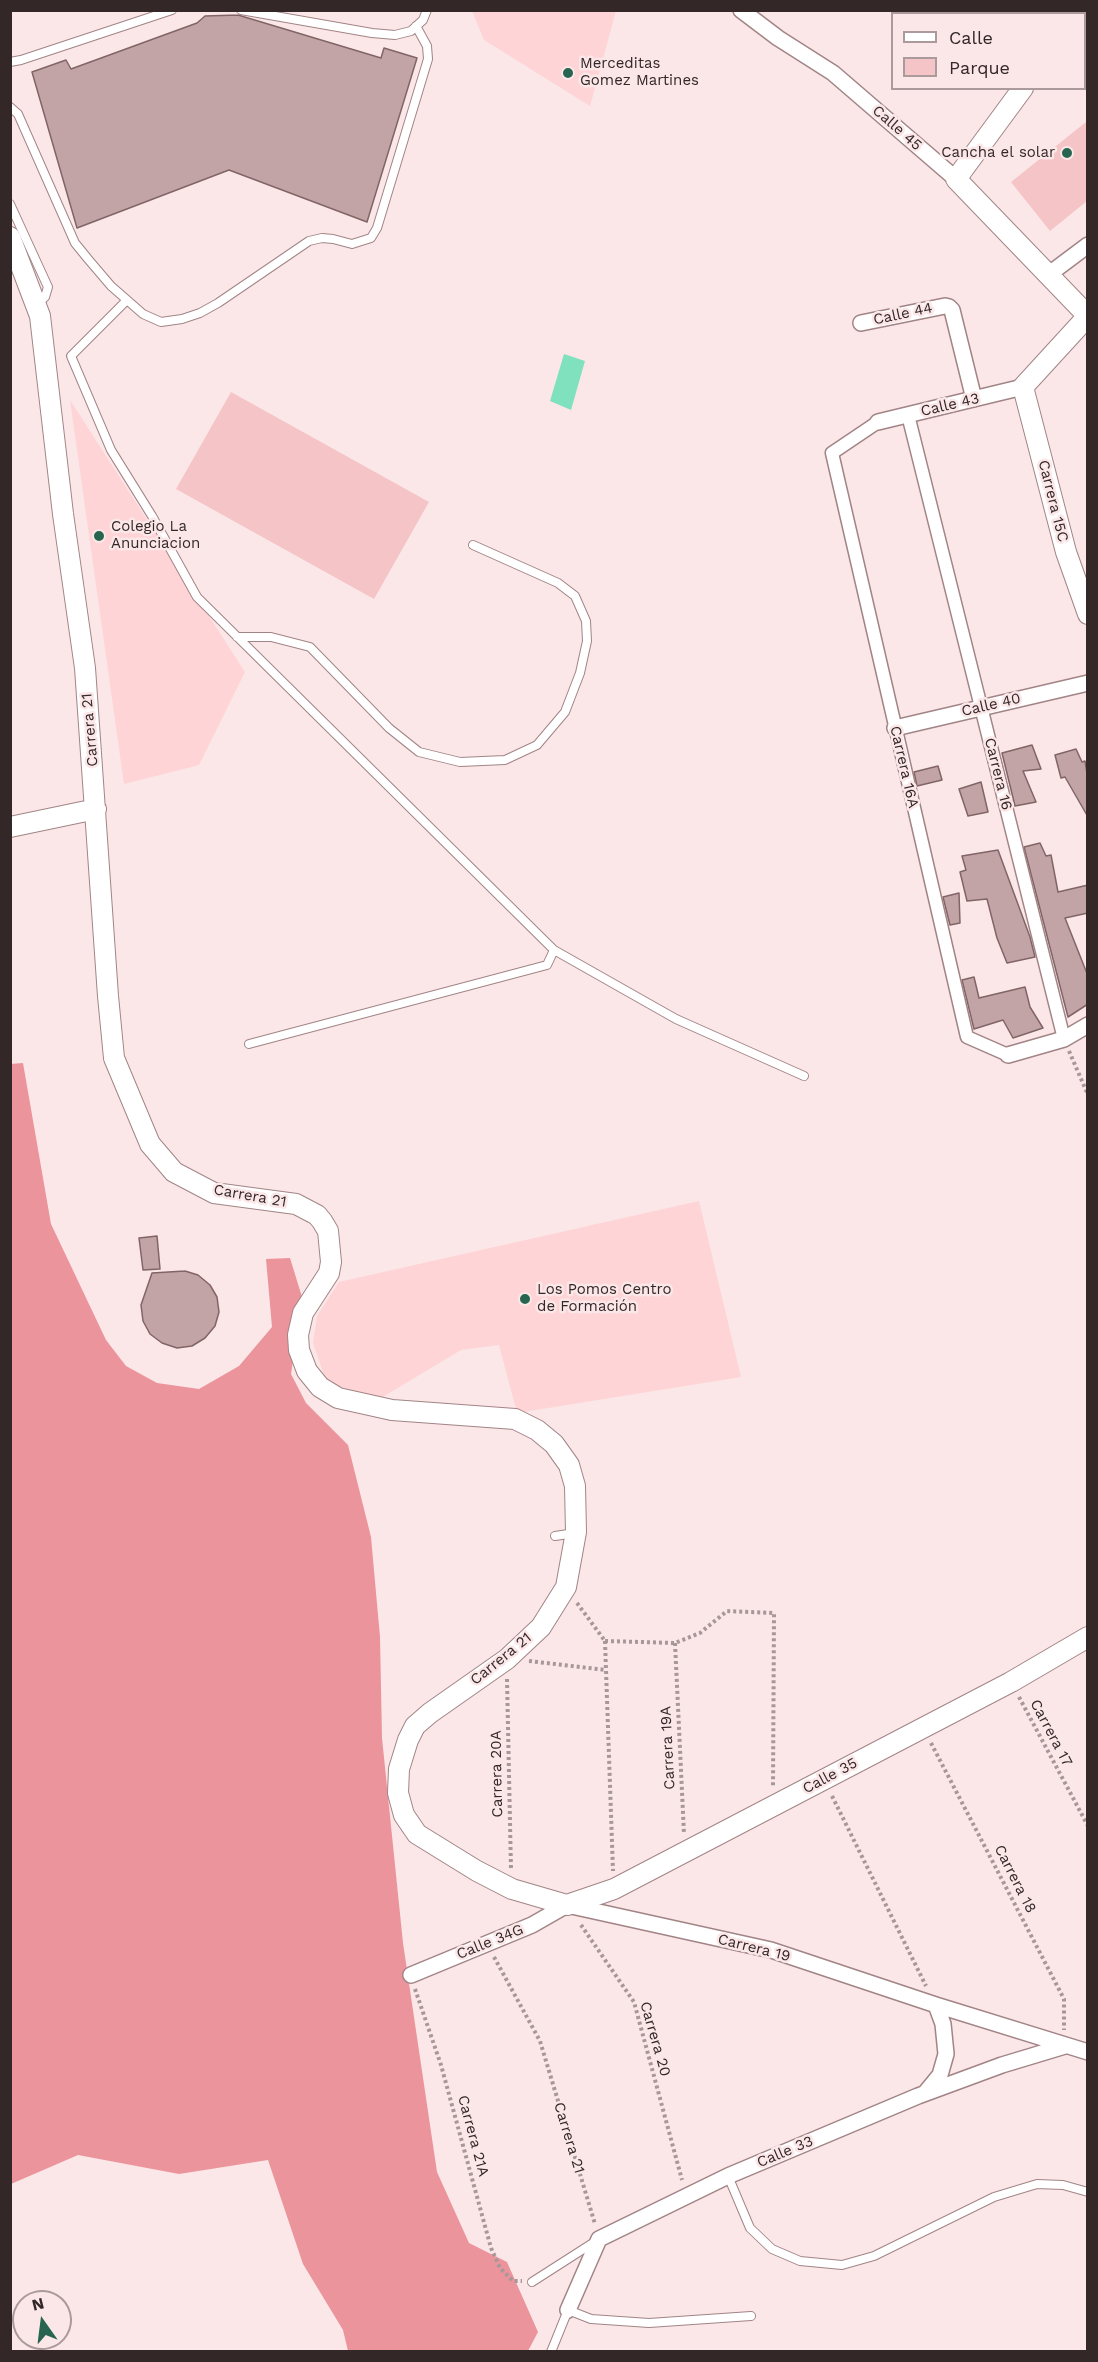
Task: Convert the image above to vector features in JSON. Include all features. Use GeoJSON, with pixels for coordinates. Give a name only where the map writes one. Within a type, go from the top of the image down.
{"type":"FeatureCollection","features":[{"type":"Feature","properties":{"kind":"street","name":"Calle 45"},"geometry":{"type":"LineString","coordinates":[[741,10],[778,38],[833,73],[956,179],[1088,316]]}},
{"type":"Feature","properties":{"kind":"street"},"geometry":{"type":"LineString","coordinates":[[956,179],[1022,90]]}},
{"type":"Feature","properties":{"kind":"street","name":"Carrera 21"},"geometry":{"type":"LineString","coordinates":[[10,237],[40,316],[63,514],[85,668],[114,1058],[150,1144],[174,1172],[214,1193],[296,1204],[317,1215],[322,1221],[328,1231],[331,1262],[328,1273],[303,1313],[298,1335],[299,1350],[307,1371],[320,1387],[338,1398],[392,1410],[515,1419],[537,1430],[554,1444],[569,1465],[575,1485],[576,1532],[566,1587],[541,1627],[507,1659],[415,1726],[399,1769],[398,1793],[404,1815],[417,1834],[477,1871],[512,1889],[567,1905]]}},
{"type":"Feature","properties":{"kind":"street"},"geometry":{"type":"LineString","coordinates":[[1048,275],[1088,245]]}},
{"type":"Feature","properties":{"kind":"street","name":"Calle 44"},"geometry":{"type":"LineString","coordinates":[[861,323],[945,306],[952,310],[974,399]]}},
{"type":"Feature","properties":{"kind":"street"},"geometry":{"type":"LineString","coordinates":[[1023,387],[1088,316]]}},
{"type":"Feature","properties":{"kind":"street","name":"Calle 43"},"geometry":{"type":"LineString","coordinates":[[878,422],[1023,387]]}},
{"type":"Feature","properties":{"kind":"street","name":"Carrera 15C"},"geometry":{"type":"LineString","coordinates":[[1023,387],[1063,542],[1088,614]]}},
{"type":"Feature","properties":{"kind":"street","name":"Carrera 16"},"geometry":{"type":"LineString","coordinates":[[908,415],[1064,1039]]}},
{"type":"Feature","properties":{"kind":"street","name":"Carrera 16A"},"geometry":{"type":"LineString","coordinates":[[878,422],[832,453],[967,1037],[1008,1055]]}},
{"type":"Feature","properties":{"kind":"street","name":"Calle 40"},"geometry":{"type":"LineString","coordinates":[[895,728],[1088,683]]}},
{"type":"Feature","properties":{"kind":"street"},"geometry":{"type":"LineString","coordinates":[[10,827],[96,809]]}},
{"type":"Feature","properties":{"kind":"street"},"geometry":{"type":"LineString","coordinates":[[1008,1055],[1064,1039],[1088,1025]]}},
{"type":"Feature","properties":{"kind":"street","name":"Calle 35"},"geometry":{"type":"LineString","coordinates":[[567,1905],[614,1889],[1011,1682],[1088,1637]]}},
{"type":"Feature","properties":{"kind":"street","name":"Carrera 19"},"geometry":{"type":"LineString","coordinates":[[567,1905],[771,1950],[936,2005],[1088,2052]]}},
{"type":"Feature","properties":{"kind":"street","name":"Calle 34G"},"geometry":{"type":"LineString","coordinates":[[411,1975],[532,1925],[567,1905]]}},
{"type":"Feature","properties":{"kind":"street"},"geometry":{"type":"LineString","coordinates":[[918,2097],[927,2091],[940,2075],[946,2054],[943,2024],[936,2005]]}},
{"type":"Feature","properties":{"kind":"street","name":"Calle 33"},"geometry":{"type":"LineString","coordinates":[[599,2239],[728,2176],[918,2097],[1002,2065],[1065,2046]]}},
{"type":"Feature","properties":{"kind":"street"},"geometry":{"type":"LineString","coordinates":[[567,2310],[599,2239]]}},
{"type":"Feature","properties":{"kind":"lane"},"geometry":{"type":"LineString","coordinates":[[10,62],[172,10]]}},
{"type":"Feature","properties":{"kind":"lane"},"geometry":{"type":"LineString","coordinates":[[241,10],[372,33],[395,34],[411,31],[423,20],[426,10]]}},
{"type":"Feature","properties":{"kind":"lane"},"geometry":{"type":"LineString","coordinates":[[10,107],[18,114],[75,243],[111,286],[143,314],[161,322],[182,319],[200,313],[218,303],[309,241],[333,238],[352,244],[371,238],[377,228],[428,59],[427,46],[416,26]]}},
{"type":"Feature","properties":{"kind":"lane"},"geometry":{"type":"LineString","coordinates":[[10,204],[48,287],[45,297],[36,304]]}},
{"type":"Feature","properties":{"kind":"lane"},"geometry":{"type":"LineString","coordinates":[[127,300],[71,356],[111,450],[152,516],[197,597],[554,950],[676,1019],[804,1076]]}},
{"type":"Feature","properties":{"kind":"lane"},"geometry":{"type":"LineString","coordinates":[[237,637],[271,637],[310,647],[389,728],[419,752],[460,762],[505,760],[537,745],[565,712],[580,673],[587,641],[586,621],[574,596],[558,583],[473,545]]}},
{"type":"Feature","properties":{"kind":"lane"},"geometry":{"type":"LineString","coordinates":[[249,1044],[547,965],[554,950]]}},
{"type":"Feature","properties":{"kind":"lane"},"geometry":{"type":"LineString","coordinates":[[555,1536],[576,1532]]}},
{"type":"Feature","properties":{"kind":"lane"},"geometry":{"type":"LineString","coordinates":[[728,2176],[750,2228],[772,2249],[800,2261],[842,2265],[874,2256],[994,2197],[1037,2184],[1063,2185],[1088,2192]]}},
{"type":"Feature","properties":{"kind":"lane"},"geometry":{"type":"LineString","coordinates":[[532,2282],[599,2239]]}},
{"type":"Feature","properties":{"kind":"lane"},"geometry":{"type":"LineString","coordinates":[[551,2352],[567,2310],[591,2319],[649,2323],[751,2316]]}},
{"type":"Feature","properties":{"kind":"path"},"geometry":{"type":"LineString","coordinates":[[1064,1039],[1088,1095]]}},
{"type":"Feature","properties":{"kind":"path"},"geometry":{"type":"LineString","coordinates":[[566,1587],[605,1641],[614,1889]]}},
{"type":"Feature","properties":{"kind":"path"},"geometry":{"type":"LineString","coordinates":[[605,1641],[675,1642],[700,1633],[727,1611],[774,1613],[773,1806]]}},
{"type":"Feature","properties":{"kind":"path","name":"Carrera 19A"},"geometry":{"type":"LineString","coordinates":[[675,1642],[685,1852]]}},
{"type":"Feature","properties":{"kind":"path"},"geometry":{"type":"LineString","coordinates":[[507,1659],[606,1670]]}},
{"type":"Feature","properties":{"kind":"path","name":"Carrera 20A"},"geometry":{"type":"LineString","coordinates":[[507,1659],[512,1889]]}},
{"type":"Feature","properties":{"kind":"path","name":"Carrera 17"},"geometry":{"type":"LineString","coordinates":[[1011,1682],[1088,1826]]}},
{"type":"Feature","properties":{"kind":"path","name":"Carrera 18"},"geometry":{"type":"LineString","coordinates":[[924,1728],[1064,1999],[1065,2046]]}},
{"type":"Feature","properties":{"kind":"path"},"geometry":{"type":"LineString","coordinates":[[824,1780],[936,2005]]}},
{"type":"Feature","properties":{"kind":"path","name":"Carrera 20"},"geometry":{"type":"LineString","coordinates":[[567,1905],[634,2002],[686,2195]]}},
{"type":"Feature","properties":{"kind":"path","name":"Carrera 21"},"geometry":{"type":"LineString","coordinates":[[487,1943],[540,2041],[599,2239]]}},
{"type":"Feature","properties":{"kind":"path","name":"Carrera 21A"},"geometry":{"type":"LineString","coordinates":[[411,1975],[441,2065],[491,2248],[500,2268],[513,2281],[532,2282]]}},
{"type":"Feature","properties":{"kind":"shaded area","name":"Merceditas Gomez Martines"},"geometry":{"type":"Polygon","coordinates":[[[472,11],[616,11],[590,106],[484,40],[472,11]]]}},
{"type":"Feature","properties":{"kind":"shaded area"},"geometry":{"type":"Polygon","coordinates":[[[564,354],[585,361],[571,410],[550,401],[564,354]]]}},
{"type":"Feature","properties":{"kind":"shaded area"},"geometry":{"type":"Polygon","coordinates":[[[70,400],[245,672],[199,765],[124,784],[70,400]]]}},
{"type":"Feature","properties":{"kind":"shaded area"},"geometry":{"type":"Polygon","coordinates":[[[23,1063],[51,1224],[106,1340],[126,1366],[157,1383],[199,1389],[239,1366],[272,1327],[266,1259],[290,1258],[302,1297],[291,1374],[306,1403],[348,1445],[371,1537],[380,1637],[382,1738],[403,1943],[437,2172],[469,2243],[507,2262],[538,2332],[528,2351],[348,2351],[343,2330],[303,2264],[268,2160],[179,2174],[78,2155],[11,2184],[10,1064],[23,1063]]]}},
{"type":"Feature","properties":{"kind":"shaded area","name":"Los Pomos Centro de Formación"},"geometry":{"type":"Polygon","coordinates":[[[699,1201],[741,1377],[517,1413],[499,1345],[461,1350],[376,1401],[326,1381],[313,1343],[317,1316],[339,1282],[699,1201]]]}},
{"type":"Feature","properties":{"kind":"green space","name":"Cancha el solar"},"geometry":{"type":"Polygon","coordinates":[[[1086,122],[1088,124],[1087,201],[1050,231],[1011,182],[1086,122]]]}},
{"type":"Feature","properties":{"kind":"green space"},"geometry":{"type":"Polygon","coordinates":[[[231,392],[429,502],[374,599],[176,489],[231,392]]]}},
{"type":"Feature","properties":{"kind":"building"},"geometry":{"type":"Polygon","coordinates":[[[238,15],[381,58],[384,48],[417,58],[367,222],[229,170],[77,228],[32,72],[66,60],[71,69],[197,23],[205,16],[238,15]]]}},
{"type":"Feature","properties":{"kind":"building"},"geometry":{"type":"Polygon","coordinates":[[[1032,745],[1041,769],[1023,771],[1036,802],[1015,806],[1002,753],[1032,745]]]}},
{"type":"Feature","properties":{"kind":"building"},"geometry":{"type":"Polygon","coordinates":[[[1076,749],[1082,762],[1085,761],[1088,780],[1088,817],[1065,777],[1061,778],[1055,755],[1076,749]]]}},
{"type":"Feature","properties":{"kind":"building"},"geometry":{"type":"Polygon","coordinates":[[[938,766],[942,780],[917,786],[914,772],[938,766]]]}},
{"type":"Feature","properties":{"kind":"building"},"geometry":{"type":"Polygon","coordinates":[[[981,782],[988,812],[968,816],[959,789],[981,782]]]}},
{"type":"Feature","properties":{"kind":"building"},"geometry":{"type":"Polygon","coordinates":[[[1040,843],[1046,856],[1051,855],[1058,892],[1088,885],[1088,913],[1065,918],[1088,976],[1088,1004],[1068,1017],[1024,847],[1040,843]]]}},
{"type":"Feature","properties":{"kind":"building"},"geometry":{"type":"Polygon","coordinates":[[[998,850],[1030,937],[1035,957],[1007,963],[997,938],[987,899],[967,901],[960,872],[966,870],[962,856],[998,850]]]}},
{"type":"Feature","properties":{"kind":"building"},"geometry":{"type":"Polygon","coordinates":[[[959,893],[960,923],[950,925],[943,897],[959,893]]]}},
{"type":"Feature","properties":{"kind":"building"},"geometry":{"type":"Polygon","coordinates":[[[974,977],[979,998],[1025,987],[1030,1007],[1043,1028],[1013,1038],[1003,1020],[974,1029],[962,980],[974,977]]]}},
{"type":"Feature","properties":{"kind":"building"},"geometry":{"type":"Polygon","coordinates":[[[157,1236],[160,1269],[143,1270],[139,1238],[157,1236]]]}},
{"type":"Feature","properties":{"kind":"building"},"geometry":{"type":"Polygon","coordinates":[[[185,1271],[198,1275],[210,1285],[217,1297],[219,1312],[215,1326],[205,1338],[192,1346],[177,1348],[162,1343],[150,1334],[143,1321],[141,1305],[152,1273],[185,1271]]]}},
{"type":"Feature","properties":{"kind":"place","name":"Merceditas Gomez Martines"},"geometry":{"type":"Point","coordinates":[568,73]}},
{"type":"Feature","properties":{"kind":"place","name":"Cancha el solar"},"geometry":{"type":"Point","coordinates":[1067,153]}},
{"type":"Feature","properties":{"kind":"place","name":"Colegio La Anunciacion"},"geometry":{"type":"Point","coordinates":[99,536]}},
{"type":"Feature","properties":{"kind":"place","name":"Los Pomos Centro de Formación"},"geometry":{"type":"Point","coordinates":[525,1299]}}]}
